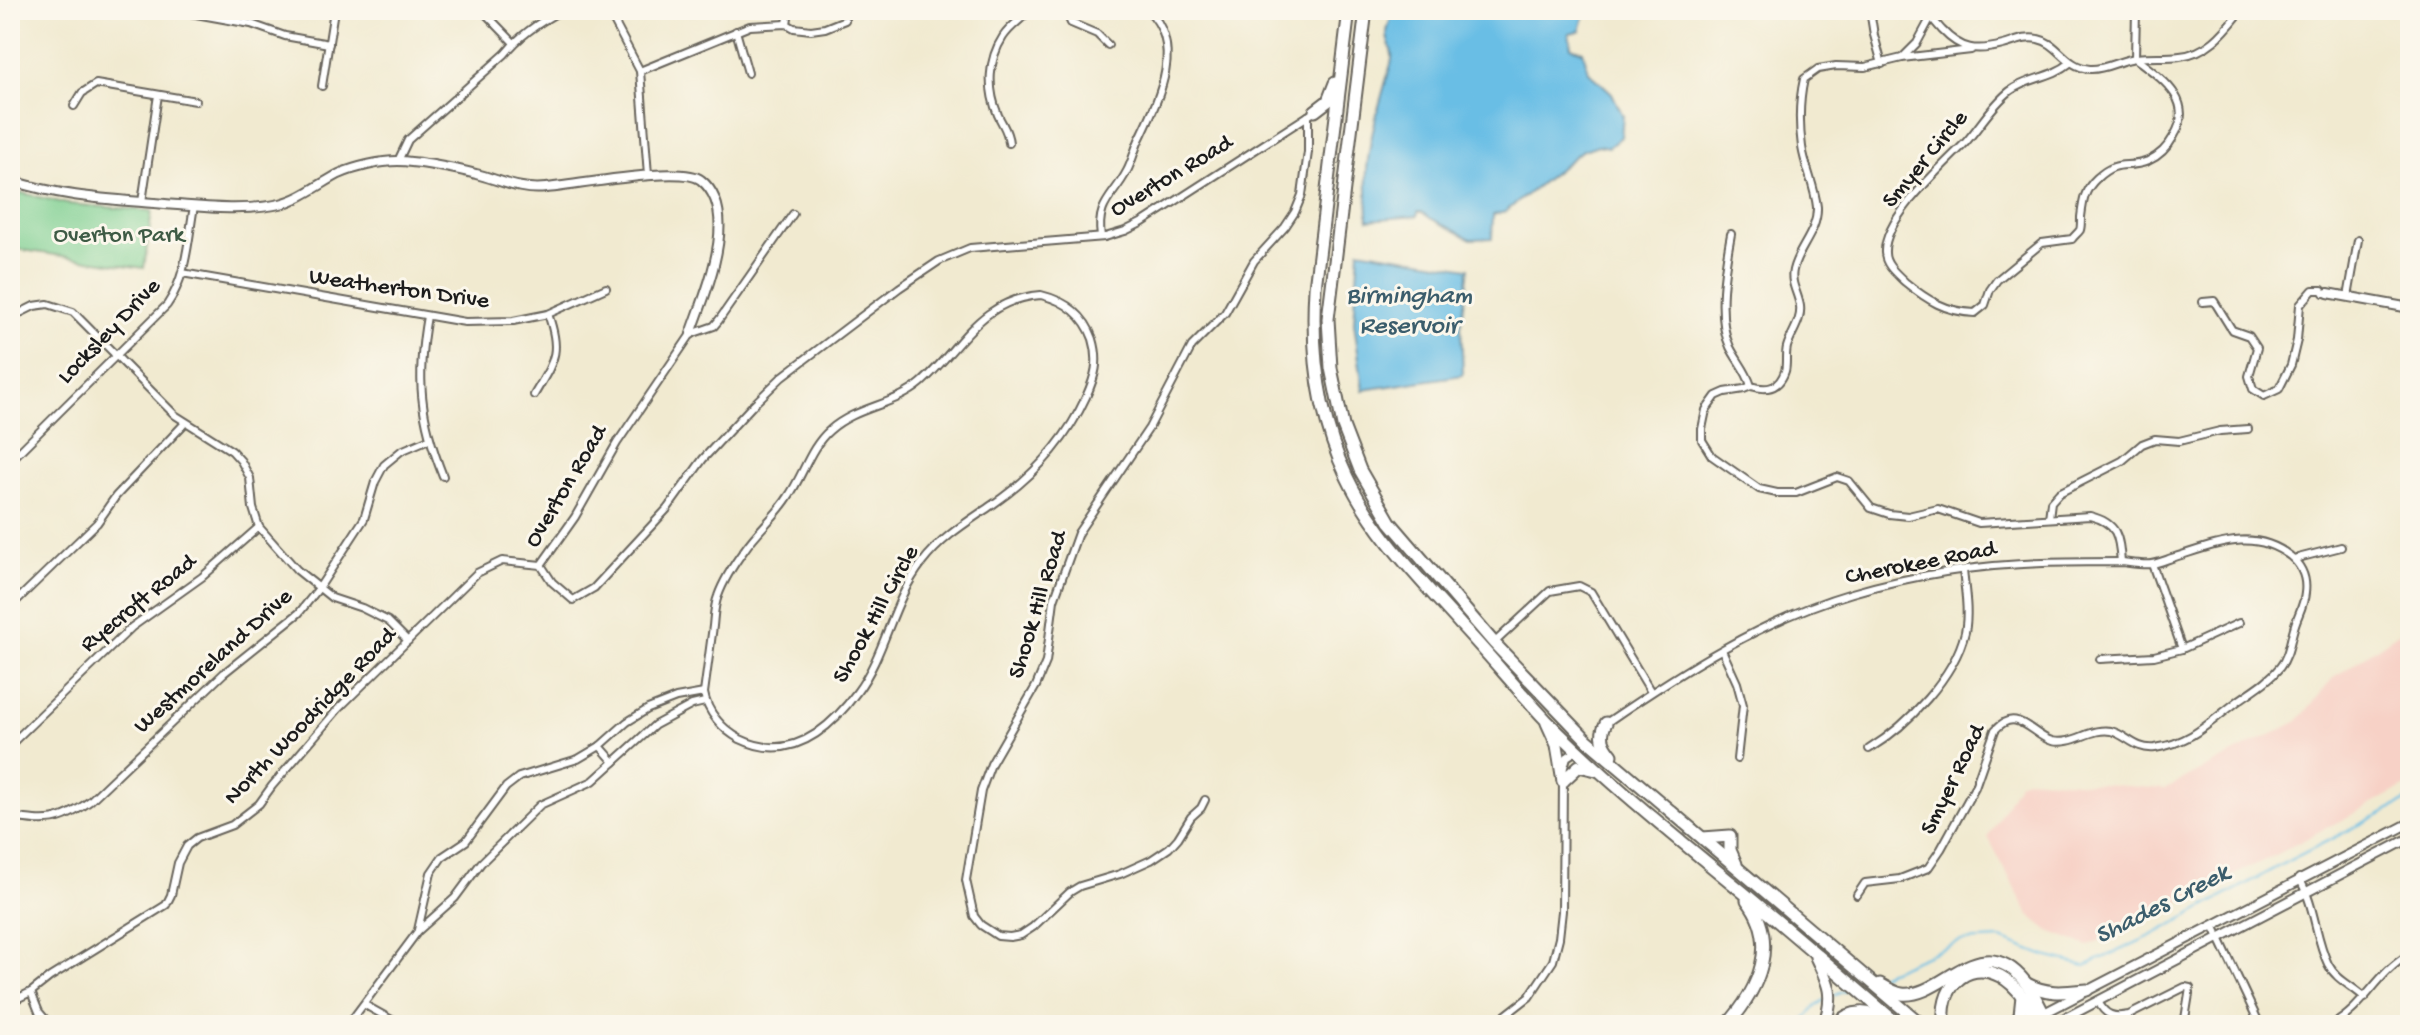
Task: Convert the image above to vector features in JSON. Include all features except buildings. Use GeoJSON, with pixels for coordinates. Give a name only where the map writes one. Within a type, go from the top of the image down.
{"type":"FeatureCollection","features":[{"type":"Feature","properties":{"kind":"highway"},"geometry":{"type":"LineString","coordinates":[[1328,319],[1368,10]]}},
{"type":"Feature","properties":{"kind":"highway"},"geometry":{"type":"LineString","coordinates":[[1349,11],[1312,327],[1317,385],[1331,440],[1347,478],[1371,520],[1395,551],[1545,719],[1601,772],[1897,1025]]}},
{"type":"Feature","properties":{"kind":"highway"},"geometry":{"type":"LineString","coordinates":[[1312,114],[1328,101],[1334,90],[1341,40],[1349,11]]}},
{"type":"Feature","properties":{"kind":"highway"},"geometry":{"type":"LineString","coordinates":[[1338,106],[1347,114],[1330,252],[1328,319],[1331,368],[1343,426],[1360,470],[1390,522],[1494,643],[1587,740],[1922,1025]]}},
{"type":"Feature","properties":{"kind":"highway"},"geometry":{"type":"LineString","coordinates":[[1312,114],[1322,114],[1335,128]]}},
{"type":"Feature","properties":{"kind":"highway"},"geometry":{"type":"LineString","coordinates":[[1335,128],[1341,123],[1343,139]]}},
{"type":"Feature","properties":{"kind":"highway"},"geometry":{"type":"LineString","coordinates":[[1545,719],[1557,745],[1563,781]]}},
{"type":"Feature","properties":{"kind":"highway"},"geometry":{"type":"LineString","coordinates":[[1568,720],[1588,728],[1606,723]]}},
{"type":"Feature","properties":{"kind":"highway"},"geometry":{"type":"LineString","coordinates":[[1606,723],[1602,742],[1630,777]]}},
{"type":"Feature","properties":{"kind":"highway"},"geometry":{"type":"LineString","coordinates":[[1578,750],[1593,752],[1664,810],[1685,823]]}},
{"type":"Feature","properties":{"kind":"highway"},"geometry":{"type":"LineString","coordinates":[[1563,781],[1579,766],[1601,772]]}},
{"type":"Feature","properties":{"kind":"highway"},"geometry":{"type":"LineString","coordinates":[[1703,838],[1730,836],[1730,850],[1738,868]]}},
{"type":"Feature","properties":{"kind":"highway"},"geometry":{"type":"LineString","coordinates":[[1727,1025],[1755,988],[1764,952],[1762,925],[1737,887]]}},
{"type":"Feature","properties":{"kind":"highway"},"geometry":{"type":"LineString","coordinates":[[1814,953],[1830,986],[1831,1002],[1824,1025]]}},
{"type":"Feature","properties":{"kind":"highway"},"geometry":{"type":"LineString","coordinates":[[1856,970],[1897,993],[1913,994],[1961,973],[1977,962],[1992,962],[2006,966],[2044,1021]]}},
{"type":"Feature","properties":{"kind":"highway"},"geometry":{"type":"LineString","coordinates":[[1945,1025],[1944,999],[1961,973]]}},
{"type":"Feature","properties":{"kind":"highway"},"geometry":{"type":"LineString","coordinates":[[2025,990],[2053,993],[2087,990]]}},
{"type":"Feature","properties":{"kind":"highway"},"geometry":{"type":"LineString","coordinates":[[2014,1025],[2020,1015],[2025,990]]}},
{"type":"Feature","properties":{"kind":"highway"},"geometry":{"type":"LineString","coordinates":[[1835,1025],[1844,1017],[1860,1012],[1871,1013],[1897,1025]]}},
{"type":"Feature","properties":{"kind":"street"},"geometry":{"type":"LineString","coordinates":[[174,10],[251,24],[285,36],[329,44]]}},
{"type":"Feature","properties":{"kind":"street"},"geometry":{"type":"LineString","coordinates":[[322,86],[334,10]]}},
{"type":"Feature","properties":{"kind":"street"},"geometry":{"type":"LineString","coordinates":[[482,10],[514,43]]}},
{"type":"Feature","properties":{"kind":"street"},"geometry":{"type":"LineString","coordinates":[[398,161],[408,140],[514,43],[562,10]]}},
{"type":"Feature","properties":{"kind":"street"},"geometry":{"type":"LineString","coordinates":[[608,10],[640,71],[648,175]]}},
{"type":"Feature","properties":{"kind":"street"},"geometry":{"type":"LineString","coordinates":[[787,24],[789,10]]}},
{"type":"Feature","properties":{"kind":"street"},"geometry":{"type":"LineString","coordinates":[[1009,143],[1007,129],[998,116],[994,100],[991,61],[1004,35],[1030,10]]}},
{"type":"Feature","properties":{"kind":"street"},"geometry":{"type":"LineString","coordinates":[[1068,10],[1071,23],[1097,34],[1108,45]]}},
{"type":"Feature","properties":{"kind":"street"},"geometry":{"type":"LineString","coordinates":[[1101,237],[1101,210],[1128,170],[1160,95],[1166,67],[1165,38],[1148,10]]}},
{"type":"Feature","properties":{"kind":"street"},"geometry":{"type":"LineString","coordinates":[[1870,10],[1882,64]]}},
{"type":"Feature","properties":{"kind":"street"},"geometry":{"type":"LineString","coordinates":[[2135,58],[2136,10]]}},
{"type":"Feature","properties":{"kind":"street"},"geometry":{"type":"LineString","coordinates":[[2121,562],[2113,526],[2103,519],[2090,516],[1979,523],[1938,509],[1908,516],[1889,514],[1871,508],[1849,481],[1837,477],[1796,493],[1759,489],[1712,456],[1702,440],[1706,410],[1716,396],[1725,392],[1751,386],[1769,389],[1777,385],[1785,371],[1786,348],[1799,318],[1800,306],[1792,282],[1793,272],[1797,257],[1811,235],[1817,208],[1802,147],[1800,99],[1804,79],[1818,69],[1865,67],[1902,58],[2002,45],[2027,38],[2049,43],[2070,63],[2090,69],[2135,58],[2182,56],[2199,51],[2220,37],[2242,10]]}},
{"type":"Feature","properties":{"kind":"street"},"geometry":{"type":"LineString","coordinates":[[1902,58],[1917,43],[1930,14],[1953,41],[1971,50]]}},
{"type":"Feature","properties":{"kind":"street"},"geometry":{"type":"LineString","coordinates":[[640,71],[750,26],[787,24],[811,30],[845,20]]}},
{"type":"Feature","properties":{"kind":"street"},"geometry":{"type":"LineString","coordinates":[[736,31],[748,73]]}},
{"type":"Feature","properties":{"kind":"street","name":"Smyer Circle"},"geometry":{"type":"LineString","coordinates":[[2070,63],[2059,72],[2012,89],[1967,141],[1937,169],[1900,215],[1887,239],[1884,251],[1886,260],[1896,274],[1926,300],[1945,308],[1975,313],[1985,305],[1997,280],[2042,243],[2072,239],[2081,229],[2083,196],[2111,166],[2144,163],[2158,156],[2171,141],[2180,126],[2180,101],[2157,74],[2135,58]]}},
{"type":"Feature","properties":{"kind":"street"},"geometry":{"type":"LineString","coordinates":[[74,106],[82,93],[96,84],[196,101]]}},
{"type":"Feature","properties":{"kind":"street"},"geometry":{"type":"LineString","coordinates":[[142,202],[158,95]]}},
{"type":"Feature","properties":{"kind":"street","name":"Overton Road"},"geometry":{"type":"LineString","coordinates":[[10,180],[84,198],[251,208],[298,198],[341,173],[398,161],[475,173],[528,189],[648,175],[689,174],[701,179],[711,192],[720,224],[717,251],[691,334],[617,443],[575,517],[541,565],[552,582],[573,600],[594,588],[667,509],[703,459],[753,405],[795,367],[939,261],[970,248],[1101,237],[1132,228],[1312,114],[1326,107],[1338,106]]}},
{"type":"Feature","properties":{"kind":"street","name":"Shook Hill Road"},"geometry":{"type":"LineString","coordinates":[[1205,800],[1169,848],[1120,874],[1080,886],[1021,935],[998,936],[981,925],[974,916],[966,880],[981,791],[996,754],[1036,686],[1046,662],[1054,600],[1078,533],[1149,428],[1192,346],[1225,313],[1254,261],[1295,212],[1302,195],[1312,114]]}},
{"type":"Feature","properties":{"kind":"street","name":"Locksley Drive"},"geometry":{"type":"LineString","coordinates":[[10,461],[167,305],[182,273],[194,206]]}},
{"type":"Feature","properties":{"kind":"street"},"geometry":{"type":"LineString","coordinates":[[691,334],[714,326],[793,214]]}},
{"type":"Feature","properties":{"kind":"street"},"geometry":{"type":"LineString","coordinates":[[1731,234],[1726,260],[1724,327],[1730,346],[1748,375],[1751,386]]}},
{"type":"Feature","properties":{"kind":"street"},"geometry":{"type":"LineString","coordinates":[[2348,297],[2358,240]]}},
{"type":"Feature","properties":{"kind":"street","name":"Weatherton Drive"},"geometry":{"type":"LineString","coordinates":[[182,273],[465,322],[500,322],[548,314],[606,288]]}},
{"type":"Feature","properties":{"kind":"street"},"geometry":{"type":"LineString","coordinates":[[2203,302],[2214,301],[2232,330],[2249,336],[2257,348],[2249,376],[2253,389],[2264,396],[2279,389],[2291,365],[2300,305],[2310,294],[2326,293],[2410,308]]}},
{"type":"Feature","properties":{"kind":"street","name":"Shook Hill Circle"},"geometry":{"type":"LineString","coordinates":[[1041,295],[1057,298],[1074,309],[1088,326],[1095,345],[1096,374],[1069,431],[1038,469],[957,527],[920,565],[901,599],[869,674],[829,724],[802,742],[784,748],[766,748],[730,734],[705,702],[717,599],[728,573],[783,505],[814,448],[828,432],[857,412],[911,391],[926,379],[970,328],[1020,297],[1041,295]]}},
{"type":"Feature","properties":{"kind":"street"},"geometry":{"type":"LineString","coordinates":[[10,318],[34,306],[48,304],[73,312],[175,415],[232,451],[241,461],[250,478],[253,508],[259,527],[297,570],[332,598],[388,621],[408,641]]}},
{"type":"Feature","properties":{"kind":"street"},"geometry":{"type":"LineString","coordinates":[[534,395],[554,360],[556,345],[548,314]]}},
{"type":"Feature","properties":{"kind":"street"},"geometry":{"type":"LineString","coordinates":[[427,316],[422,342],[421,402],[429,439],[443,476]]}},
{"type":"Feature","properties":{"kind":"street"},"geometry":{"type":"LineString","coordinates":[[10,607],[90,530],[116,496],[185,423]]}},
{"type":"Feature","properties":{"kind":"street"},"geometry":{"type":"LineString","coordinates":[[2049,518],[2051,502],[2059,493],[2122,461],[2142,444],[2155,439],[2179,441],[2220,431],[2248,429]]}},
{"type":"Feature","properties":{"kind":"street","name":"Westmoreland Drive"},"geometry":{"type":"LineString","coordinates":[[10,817],[46,822],[73,814],[224,673],[299,613],[364,519],[375,482],[384,465],[401,451],[429,439]]}},
{"type":"Feature","properties":{"kind":"street","name":"Ryecroft Road"},"geometry":{"type":"LineString","coordinates":[[10,745],[132,627],[202,577],[259,527]]}},
{"type":"Feature","properties":{"kind":"street","name":"Cherokee Road"},"geometry":{"type":"LineString","coordinates":[[1606,723],[1722,650],[1795,614],[1850,593],[1963,570],[2042,563],[2152,564],[2226,542],[2250,540],[2272,545],[2294,559]]}},
{"type":"Feature","properties":{"kind":"street"},"geometry":{"type":"LineString","coordinates":[[2294,559],[2341,547]]}},
{"type":"Feature","properties":{"kind":"street","name":"Smyer Road"},"geometry":{"type":"LineString","coordinates":[[1857,895],[1865,883],[1900,879],[1928,868],[1975,787],[1995,730],[2001,723],[2019,721],[2050,740],[2064,742],[2101,730],[2115,732],[2141,748],[2155,748],[2202,731],[2266,682],[2288,654],[2305,596],[2306,580],[2294,559]]}},
{"type":"Feature","properties":{"kind":"street","name":"North Woodridge Road"},"geometry":{"type":"LineString","coordinates":[[10,1002],[31,992],[166,905],[178,863],[187,846],[197,838],[232,825],[259,804],[339,708],[464,585],[488,566],[510,560],[541,565]]}},
{"type":"Feature","properties":{"kind":"street"},"geometry":{"type":"LineString","coordinates":[[2152,564],[2182,649]]}},
{"type":"Feature","properties":{"kind":"street"},"geometry":{"type":"LineString","coordinates":[[1869,749],[1909,718],[1939,685],[1959,651],[1967,605],[1963,570]]}},
{"type":"Feature","properties":{"kind":"street"},"geometry":{"type":"LineString","coordinates":[[1494,643],[1550,591],[1579,586],[1591,592],[1651,692]]}},
{"type":"Feature","properties":{"kind":"street"},"geometry":{"type":"LineString","coordinates":[[2100,659],[2154,656],[2182,649],[2239,623]]}},
{"type":"Feature","properties":{"kind":"street"},"geometry":{"type":"LineString","coordinates":[[1722,650],[1743,705],[1737,759]]}},
{"type":"Feature","properties":{"kind":"street"},"geometry":{"type":"LineString","coordinates":[[418,931],[431,873],[442,857],[466,841],[506,787],[519,777],[578,759],[648,709],[676,698],[704,693]]}},
{"type":"Feature","properties":{"kind":"street"},"geometry":{"type":"LineString","coordinates":[[348,1025],[418,931],[455,898],[481,863],[540,805],[593,781],[655,725],[692,705],[705,702]]}},
{"type":"Feature","properties":{"kind":"street"},"geometry":{"type":"LineString","coordinates":[[600,746],[614,762]]}},
{"type":"Feature","properties":{"kind":"street"},"geometry":{"type":"LineString","coordinates":[[1493,1025],[1529,997],[1553,961],[1562,911],[1564,763],[1578,750]]}},
{"type":"Feature","properties":{"kind":"street"},"geometry":{"type":"LineString","coordinates":[[2021,1025],[2044,1021],[2098,1001],[2220,938],[2410,839],[2407,824],[2087,990],[2044,1021]]}},
{"type":"Feature","properties":{"kind":"street"},"geometry":{"type":"LineString","coordinates":[[2299,878],[2307,892],[2328,965],[2342,982],[2365,998]]}},
{"type":"Feature","properties":{"kind":"street"},"geometry":{"type":"LineString","coordinates":[[2213,925],[2260,1025]]}},
{"type":"Feature","properties":{"kind":"street"},"geometry":{"type":"LineString","coordinates":[[2332,1025],[2348,1016],[2384,972],[2410,954]]}},
{"type":"Feature","properties":{"kind":"street"},"geometry":{"type":"LineString","coordinates":[[2402,958],[2410,967]]}},
{"type":"Feature","properties":{"kind":"street"},"geometry":{"type":"LineString","coordinates":[[2098,1001],[2112,1017],[2120,1017],[2185,987],[2190,988],[2184,1025]]}},
{"type":"Feature","properties":{"kind":"street"},"geometry":{"type":"LineString","coordinates":[[31,992],[39,1012],[50,1025]]}},
{"type":"Feature","properties":{"kind":"street"},"geometry":{"type":"LineString","coordinates":[[365,1005],[401,1025]]}},
{"type":"Feature","properties":{"kind":"shaded area"},"geometry":{"type":"Polygon","coordinates":[[[2410,625],[2410,784],[2273,856],[2088,946],[2049,931],[2029,915],[1988,837],[2019,782],[2028,778],[2164,789],[2298,721],[2333,678],[2410,625]]]}},
{"type":"Feature","properties":{"kind":"green space","name":"Overton Park"},"geometry":{"type":"Polygon","coordinates":[[[18,192],[68,204],[152,211],[144,268],[15,249],[13,224],[18,192]]]}},
{"type":"Feature","properties":{"kind":"water"},"geometry":{"type":"Polygon","coordinates":[[[1394,10],[1572,10],[1585,13],[1580,31],[1569,33],[1571,47],[1583,51],[1589,72],[1612,93],[1623,116],[1621,137],[1609,147],[1598,145],[1581,151],[1505,212],[1493,215],[1492,238],[1471,239],[1422,212],[1418,212],[1417,216],[1368,220],[1368,156],[1392,59],[1387,34],[1394,10]]]}},
{"type":"Feature","properties":{"kind":"water","name":"Birmingham Reservoir"},"geometry":{"type":"Polygon","coordinates":[[[1359,250],[1469,268],[1461,326],[1463,375],[1363,390],[1354,322],[1359,250]]]}},
{"type":"Feature","properties":{"kind":"waterway","name":"Shades Creek"},"geometry":{"type":"LineString","coordinates":[[1877,976],[1961,941],[2001,939],[2045,956],[2085,966],[2153,935],[2410,799]]}},
{"type":"Feature","properties":{"kind":"waterway","name":"Shades Creek"},"geometry":{"type":"LineString","coordinates":[[1835,995],[1847,990]]}},
{"type":"Feature","properties":{"kind":"waterway","name":"Shades Creek"},"geometry":{"type":"LineString","coordinates":[[1799,1025],[1826,999]]}}]}
